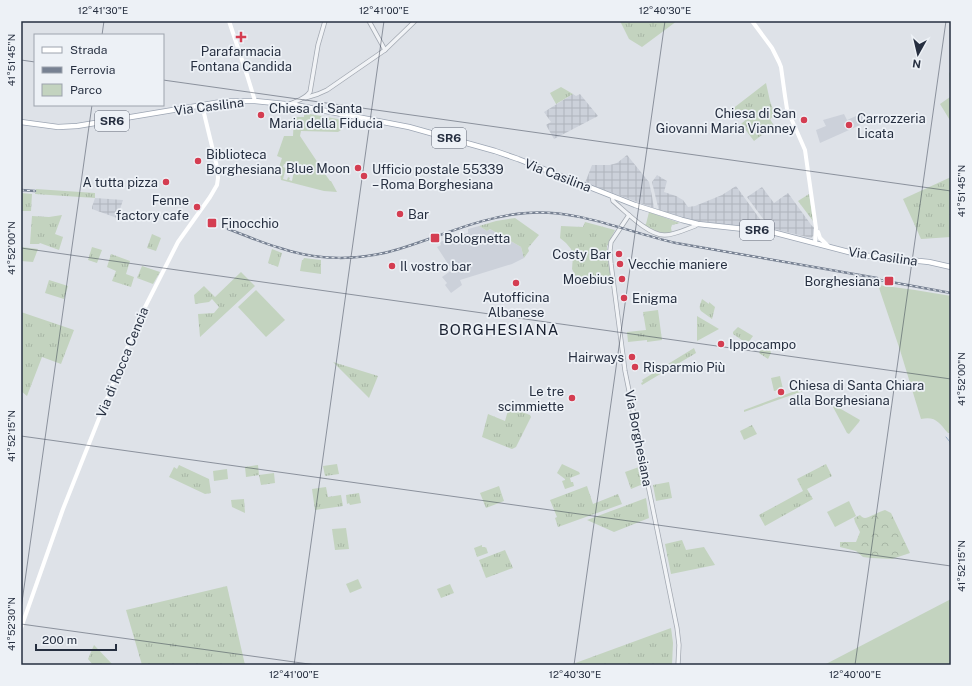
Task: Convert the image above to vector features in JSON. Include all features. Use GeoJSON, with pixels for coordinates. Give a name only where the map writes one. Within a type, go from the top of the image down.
{"type":"FeatureCollection","features":[{"type":"Feature","properties":{"kind":"main road"},"geometry":{"type":"LineString","coordinates":[[228,21],[245,69],[254,101]]}},
{"type":"Feature","properties":{"kind":"main road"},"geometry":{"type":"LineString","coordinates":[[752,21],[772,48],[780,64],[784,96],[788,111],[804,147],[817,243]]}},
{"type":"Feature","properties":{"kind":"main road","name":"Via Casilina"},"geometry":{"type":"LineString","coordinates":[[21,122],[55,127],[73,127],[232,101],[289,104],[401,125],[436,134],[503,154],[673,218],[698,224],[772,232],[862,255],[929,262],[951,267]]}},
{"type":"Feature","properties":{"kind":"main road","name":"Via di Rocca Cencia"},"geometry":{"type":"LineString","coordinates":[[21,628],[63,509],[137,322],[178,242],[217,185],[217,169],[202,105]]}},
{"type":"Feature","properties":{"kind":"main road"},"geometry":{"type":"LineString","coordinates":[[816,228],[819,236],[828,246]]}},
{"type":"Feature","properties":{"kind":"main road"},"geometry":{"type":"LineString","coordinates":[[817,243],[819,236]]}},
{"type":"Feature","properties":{"kind":"street"},"geometry":{"type":"LineString","coordinates":[[305,98],[310,90],[317,46],[325,21]]}},
{"type":"Feature","properties":{"kind":"street"},"geometry":{"type":"LineString","coordinates":[[369,21],[385,50]]}},
{"type":"Feature","properties":{"kind":"street"},"geometry":{"type":"LineString","coordinates":[[289,104],[327,90],[385,50],[415,21]]}},
{"type":"Feature","properties":{"kind":"street"},"geometry":{"type":"LineString","coordinates":[[612,196],[613,201],[648,230],[662,235],[673,234],[698,224]]}},
{"type":"Feature","properties":{"kind":"street","name":"Via Borghesiana"},"geometry":{"type":"LineString","coordinates":[[629,215],[611,244],[611,264],[625,371],[677,628],[679,645],[678,665]]}},
{"type":"Feature","properties":{"kind":"shaded area"},"geometry":{"type":"Polygon","coordinates":[[[573,94],[576,96],[580,94],[598,116],[554,139],[546,125],[551,122],[544,112],[573,94]]]}},
{"type":"Feature","properties":{"kind":"shaded area"},"geometry":{"type":"Polygon","coordinates":[[[863,113],[867,122],[820,143],[816,130],[826,126],[823,120],[844,114],[847,120],[863,113]]]}},
{"type":"Feature","properties":{"kind":"shaded area"},"geometry":{"type":"Polygon","coordinates":[[[627,155],[649,182],[654,208],[585,183],[592,165],[610,165],[617,163],[627,155]]]}},
{"type":"Feature","properties":{"kind":"shaded area"},"geometry":{"type":"Polygon","coordinates":[[[657,175],[667,181],[664,192],[683,200],[688,207],[695,206],[722,195],[736,186],[767,229],[696,221],[659,211],[652,182],[657,175]]]}},
{"type":"Feature","properties":{"kind":"shaded area"},"geometry":{"type":"Polygon","coordinates":[[[762,187],[774,203],[788,193],[815,228],[815,234],[811,238],[770,228],[747,197],[762,187]]]}},
{"type":"Feature","properties":{"kind":"shaded area"},"geometry":{"type":"Polygon","coordinates":[[[95,198],[123,200],[117,218],[92,209],[95,198]]]}},
{"type":"Feature","properties":{"kind":"shaded area"},"geometry":{"type":"Polygon","coordinates":[[[479,226],[487,231],[490,229],[521,247],[524,258],[512,264],[460,280],[462,285],[451,293],[445,285],[447,283],[442,277],[452,270],[437,247],[441,245],[440,242],[468,233],[468,229],[479,226]]]}},
{"type":"Feature","properties":{"kind":"green space"},"geometry":{"type":"Polygon","coordinates":[[[620,21],[677,21],[642,47],[629,39],[620,21]]]}},
{"type":"Feature","properties":{"kind":"green space"},"geometry":{"type":"Polygon","coordinates":[[[951,71],[951,122],[940,104],[950,97],[949,73],[951,71]]]}},
{"type":"Feature","properties":{"kind":"green space"},"geometry":{"type":"Polygon","coordinates":[[[766,83],[775,115],[770,119],[774,126],[754,141],[741,124],[750,116],[744,110],[736,117],[731,110],[766,83]]]}},
{"type":"Feature","properties":{"kind":"green space"},"geometry":{"type":"Polygon","coordinates":[[[561,87],[573,94],[556,104],[550,93],[561,87]]]}},
{"type":"Feature","properties":{"kind":"green space"},"geometry":{"type":"Polygon","coordinates":[[[304,113],[343,120],[341,130],[338,132],[301,131],[300,136],[337,192],[324,191],[281,180],[279,167],[282,158],[277,156],[284,136],[293,136],[294,117],[304,117],[304,113]],[[284,164],[283,167],[286,168],[283,179],[287,180],[288,177],[290,178],[289,180],[292,181],[295,166],[293,165],[293,167],[291,167],[291,165],[284,164]]]}},
{"type":"Feature","properties":{"kind":"green space"},"geometry":{"type":"Polygon","coordinates":[[[951,177],[951,237],[921,239],[903,199],[951,177]]]}},
{"type":"Feature","properties":{"kind":"green space"},"geometry":{"type":"Polygon","coordinates":[[[36,189],[95,193],[95,198],[35,194],[36,189]]]}},
{"type":"Feature","properties":{"kind":"green space"},"geometry":{"type":"Polygon","coordinates":[[[21,193],[32,194],[31,211],[21,211],[21,193]]]}},
{"type":"Feature","properties":{"kind":"green space"},"geometry":{"type":"Polygon","coordinates":[[[809,194],[813,221],[798,201],[809,194]]]}},
{"type":"Feature","properties":{"kind":"green space"},"geometry":{"type":"Polygon","coordinates":[[[649,212],[680,223],[672,225],[672,233],[657,233],[644,225],[646,224],[649,212]]]}},
{"type":"Feature","properties":{"kind":"green space"},"geometry":{"type":"Polygon","coordinates":[[[62,215],[55,234],[63,237],[59,250],[40,243],[30,244],[32,216],[49,217],[62,215]]]}},
{"type":"Feature","properties":{"kind":"green space"},"geometry":{"type":"Polygon","coordinates":[[[515,218],[539,235],[528,248],[529,251],[524,258],[521,247],[490,229],[487,231],[479,226],[515,218]]]}},
{"type":"Feature","properties":{"kind":"green space"},"geometry":{"type":"Polygon","coordinates":[[[585,222],[615,230],[607,246],[612,285],[576,277],[572,269],[573,256],[571,249],[560,238],[561,226],[583,227],[585,222]]]}},
{"type":"Feature","properties":{"kind":"green space"},"geometry":{"type":"Polygon","coordinates":[[[152,234],[161,238],[156,251],[147,248],[152,234]]]}},
{"type":"Feature","properties":{"kind":"green space"},"geometry":{"type":"Polygon","coordinates":[[[21,247],[38,249],[33,262],[21,261],[21,247]]]}},
{"type":"Feature","properties":{"kind":"green space"},"geometry":{"type":"Polygon","coordinates":[[[92,247],[102,250],[97,263],[88,260],[92,247]]]}},
{"type":"Feature","properties":{"kind":"green space"},"geometry":{"type":"Polygon","coordinates":[[[272,249],[282,253],[278,267],[268,263],[272,249]]]}},
{"type":"Feature","properties":{"kind":"green space"},"geometry":{"type":"Polygon","coordinates":[[[111,254],[130,261],[126,274],[134,277],[131,287],[112,281],[116,271],[107,267],[111,254]]]}},
{"type":"Feature","properties":{"kind":"green space"},"geometry":{"type":"Polygon","coordinates":[[[304,258],[321,260],[321,274],[300,271],[302,260],[304,258]]]}},
{"type":"Feature","properties":{"kind":"green space"},"geometry":{"type":"Polygon","coordinates":[[[142,266],[160,272],[153,284],[137,278],[142,266]]]}},
{"type":"Feature","properties":{"kind":"green space"},"geometry":{"type":"Polygon","coordinates":[[[241,272],[255,286],[200,337],[198,314],[214,313],[219,307],[212,299],[209,302],[195,304],[194,295],[204,286],[215,297],[241,272]]]}},
{"type":"Feature","properties":{"kind":"green space"},"geometry":{"type":"Polygon","coordinates":[[[49,280],[68,286],[64,299],[45,293],[49,280]]]}},
{"type":"Feature","properties":{"kind":"green space"},"geometry":{"type":"Polygon","coordinates":[[[878,285],[951,296],[951,433],[948,433],[934,419],[921,419],[878,285]]]}},
{"type":"Feature","properties":{"kind":"green space"},"geometry":{"type":"Polygon","coordinates":[[[256,290],[285,320],[266,337],[238,307],[256,290]]]}},
{"type":"Feature","properties":{"kind":"green space"},"geometry":{"type":"Polygon","coordinates":[[[702,299],[715,307],[712,319],[700,310],[702,299]]]}},
{"type":"Feature","properties":{"kind":"green space"},"geometry":{"type":"Polygon","coordinates":[[[658,310],[662,340],[628,342],[627,332],[646,330],[643,312],[658,310]]]}},
{"type":"Feature","properties":{"kind":"green space"},"geometry":{"type":"Polygon","coordinates":[[[21,312],[74,330],[61,364],[42,357],[27,396],[21,391],[21,312]]]}},
{"type":"Feature","properties":{"kind":"green space"},"geometry":{"type":"Polygon","coordinates":[[[697,316],[719,329],[697,341],[697,316]]]}},
{"type":"Feature","properties":{"kind":"green space"},"geometry":{"type":"Polygon","coordinates":[[[738,327],[753,336],[748,343],[733,334],[738,327]]]}},
{"type":"Feature","properties":{"kind":"green space"},"geometry":{"type":"Polygon","coordinates":[[[759,341],[770,349],[771,353],[768,359],[759,353],[760,351],[756,348],[759,341]]]}},
{"type":"Feature","properties":{"kind":"green space"},"geometry":{"type":"Polygon","coordinates":[[[694,348],[696,353],[669,369],[668,364],[694,348]]]}},
{"type":"Feature","properties":{"kind":"green space"},"geometry":{"type":"Polygon","coordinates":[[[333,362],[378,376],[369,398],[333,362]]]}},
{"type":"Feature","properties":{"kind":"green space"},"geometry":{"type":"Polygon","coordinates":[[[665,366],[667,370],[642,385],[642,380],[665,366]]]}},
{"type":"Feature","properties":{"kind":"green space"},"geometry":{"type":"Polygon","coordinates":[[[780,376],[783,389],[774,391],[771,378],[780,376]]]}},
{"type":"Feature","properties":{"kind":"green space"},"geometry":{"type":"Polygon","coordinates":[[[803,388],[805,389],[803,391],[744,412],[744,410],[803,388]]]}},
{"type":"Feature","properties":{"kind":"green space"},"geometry":{"type":"Polygon","coordinates":[[[834,405],[860,420],[849,434],[847,433],[833,407],[834,405]]]}},
{"type":"Feature","properties":{"kind":"green space"},"geometry":{"type":"Polygon","coordinates":[[[509,407],[530,415],[531,417],[516,447],[512,449],[482,437],[488,414],[505,421],[509,407]]]}},
{"type":"Feature","properties":{"kind":"green space"},"geometry":{"type":"Polygon","coordinates":[[[752,425],[757,434],[744,440],[740,431],[752,425]]]}},
{"type":"Feature","properties":{"kind":"green space"},"geometry":{"type":"Polygon","coordinates":[[[337,464],[339,474],[325,476],[323,466],[337,464]]]}},
{"type":"Feature","properties":{"kind":"green space"},"geometry":{"type":"Polygon","coordinates":[[[562,464],[579,472],[580,474],[570,478],[574,486],[565,489],[562,481],[565,479],[557,473],[562,464]]]}},
{"type":"Feature","properties":{"kind":"green space"},"geometry":{"type":"Polygon","coordinates":[[[826,464],[832,476],[807,489],[813,499],[765,526],[759,515],[803,491],[797,479],[826,464]]]}},
{"type":"Feature","properties":{"kind":"green space"},"geometry":{"type":"Polygon","coordinates":[[[179,465],[209,479],[211,493],[205,494],[169,477],[174,467],[177,469],[179,465]]]}},
{"type":"Feature","properties":{"kind":"green space"},"geometry":{"type":"Polygon","coordinates":[[[258,465],[259,475],[246,477],[245,467],[258,465]]]}},
{"type":"Feature","properties":{"kind":"green space"},"geometry":{"type":"Polygon","coordinates":[[[639,467],[643,484],[631,489],[625,472],[639,467]]]}},
{"type":"Feature","properties":{"kind":"green space"},"geometry":{"type":"Polygon","coordinates":[[[227,469],[228,479],[214,481],[213,471],[227,469]]]}},
{"type":"Feature","properties":{"kind":"green space"},"geometry":{"type":"Polygon","coordinates":[[[274,473],[275,483],[261,485],[259,475],[274,473]]]}},
{"type":"Feature","properties":{"kind":"green space"},"geometry":{"type":"Polygon","coordinates":[[[669,482],[672,498],[656,501],[653,485],[669,482]]]}},
{"type":"Feature","properties":{"kind":"green space"},"geometry":{"type":"Polygon","coordinates":[[[499,486],[504,501],[486,508],[480,493],[499,486]]]}},
{"type":"Feature","properties":{"kind":"green space"},"geometry":{"type":"Polygon","coordinates":[[[587,486],[593,504],[618,494],[622,504],[558,527],[555,518],[557,517],[550,500],[587,486]]]}},
{"type":"Feature","properties":{"kind":"green space"},"geometry":{"type":"Polygon","coordinates":[[[326,487],[328,497],[341,495],[343,506],[315,510],[312,489],[326,487]]]}},
{"type":"Feature","properties":{"kind":"green space"},"geometry":{"type":"Polygon","coordinates":[[[359,493],[361,503],[350,505],[349,503],[347,504],[346,495],[359,493]]]}},
{"type":"Feature","properties":{"kind":"green space"},"geometry":{"type":"Polygon","coordinates":[[[646,498],[649,518],[614,532],[587,520],[646,498]]]}},
{"type":"Feature","properties":{"kind":"green space"},"geometry":{"type":"Polygon","coordinates":[[[244,499],[245,513],[232,507],[231,500],[244,499]]]}},
{"type":"Feature","properties":{"kind":"green space"},"geometry":{"type":"Polygon","coordinates":[[[849,501],[856,516],[835,527],[827,512],[849,501]]]}},
{"type":"Feature","properties":{"kind":"green space"},"geometry":{"type":"Polygon","coordinates":[[[885,510],[891,513],[910,553],[892,559],[871,558],[863,557],[856,551],[840,547],[840,542],[856,542],[860,532],[854,518],[860,515],[867,518],[885,510]]]}},
{"type":"Feature","properties":{"kind":"green space"},"geometry":{"type":"Polygon","coordinates":[[[346,528],[349,549],[335,550],[332,529],[346,528]]]}},
{"type":"Feature","properties":{"kind":"green space"},"geometry":{"type":"Polygon","coordinates":[[[682,540],[686,550],[704,547],[715,565],[671,574],[665,544],[682,540]]]}},
{"type":"Feature","properties":{"kind":"green space"},"geometry":{"type":"Polygon","coordinates":[[[482,545],[482,547],[486,547],[488,553],[477,557],[474,548],[482,545]]]}},
{"type":"Feature","properties":{"kind":"green space"},"geometry":{"type":"Polygon","coordinates":[[[505,550],[513,568],[486,578],[479,560],[505,550]]]}},
{"type":"Feature","properties":{"kind":"green space"},"geometry":{"type":"Polygon","coordinates":[[[358,579],[362,588],[350,593],[346,584],[358,579]]]}},
{"type":"Feature","properties":{"kind":"green space"},"geometry":{"type":"Polygon","coordinates":[[[450,584],[454,593],[441,598],[437,589],[450,584]]]}},
{"type":"Feature","properties":{"kind":"green space"},"geometry":{"type":"Polygon","coordinates":[[[227,586],[245,665],[142,665],[126,610],[227,586]]]}},
{"type":"Feature","properties":{"kind":"green space"},"geometry":{"type":"Polygon","coordinates":[[[951,599],[951,665],[824,665],[951,599]]]}},
{"type":"Feature","properties":{"kind":"green space"},"geometry":{"type":"Polygon","coordinates":[[[671,628],[673,643],[672,665],[570,665],[671,628]]]}},
{"type":"Feature","properties":{"kind":"green space"},"geometry":{"type":"Polygon","coordinates":[[[94,645],[113,665],[93,665],[88,659],[94,645]]]}},
{"type":"Feature","properties":{"kind":"waterway"},"geometry":{"type":"LineString","coordinates":[[946,437],[950,442],[951,450]]}},
{"type":"Feature","properties":{"kind":"railway"},"geometry":{"type":"LineString","coordinates":[[21,190],[35,191]]}},
{"type":"Feature","properties":{"kind":"railway"},"geometry":{"type":"LineString","coordinates":[[228,229],[267,244],[294,252],[339,258],[369,256],[384,253],[494,218],[527,213],[565,214],[602,222],[676,243],[877,278]]}},
{"type":"Feature","properties":{"kind":"railway"},"geometry":{"type":"LineString","coordinates":[[880,280],[951,293]]}},
{"type":"Feature","properties":{"kind":"place","name":"Parafarmacia Fontana Candida"},"geometry":{"type":"Point","coordinates":[241,37]}},
{"type":"Feature","properties":{"kind":"place","name":"Chiesa di Santa Maria della Fiducia"},"geometry":{"type":"Point","coordinates":[261,115]}},
{"type":"Feature","properties":{"kind":"place","name":"Chiesa di San Giovanni Maria Vianney"},"geometry":{"type":"Point","coordinates":[804,120]}},
{"type":"Feature","properties":{"kind":"place","name":"Carrozzeria Licata"},"geometry":{"type":"Point","coordinates":[849,125]}},
{"type":"Feature","properties":{"kind":"place","name":"Biblioteca Borghesiana"},"geometry":{"type":"Point","coordinates":[198,161]}},
{"type":"Feature","properties":{"kind":"place","name":"Blue Moon"},"geometry":{"type":"Point","coordinates":[358,168]}},
{"type":"Feature","properties":{"kind":"place","name":"Ufficio postale 55339 – Roma Borghesiana"},"geometry":{"type":"Point","coordinates":[364,176]}},
{"type":"Feature","properties":{"kind":"place","name":"A tutta pizza"},"geometry":{"type":"Point","coordinates":[166,182]}},
{"type":"Feature","properties":{"kind":"place","name":"Fenne factory cafe"},"geometry":{"type":"Point","coordinates":[197,207]}},
{"type":"Feature","properties":{"kind":"place","name":"Bar"},"geometry":{"type":"Point","coordinates":[400,214]}},
{"type":"Feature","properties":{"kind":"place","name":"Finocchio"},"geometry":{"type":"Point","coordinates":[212,223]}},
{"type":"Feature","properties":{"kind":"place","name":"Bolognetta"},"geometry":{"type":"Point","coordinates":[435,238]}},
{"type":"Feature","properties":{"kind":"place","name":"Costy Bar"},"geometry":{"type":"Point","coordinates":[619,254]}},
{"type":"Feature","properties":{"kind":"place","name":"Vecchie maniere"},"geometry":{"type":"Point","coordinates":[620,264]}},
{"type":"Feature","properties":{"kind":"place","name":"Il vostro bar"},"geometry":{"type":"Point","coordinates":[392,266]}},
{"type":"Feature","properties":{"kind":"place","name":"Moebius"},"geometry":{"type":"Point","coordinates":[622,279]}},
{"type":"Feature","properties":{"kind":"place","name":"Borghesiana"},"geometry":{"type":"Point","coordinates":[889,281]}},
{"type":"Feature","properties":{"kind":"place","name":"Autofficina Albanese"},"geometry":{"type":"Point","coordinates":[516,283]}},
{"type":"Feature","properties":{"kind":"place","name":"Enigma"},"geometry":{"type":"Point","coordinates":[624,298]}},
{"type":"Feature","properties":{"kind":"place","name":"Ippocampo"},"geometry":{"type":"Point","coordinates":[721,344]}},
{"type":"Feature","properties":{"kind":"place","name":"Hairways"},"geometry":{"type":"Point","coordinates":[632,357]}},
{"type":"Feature","properties":{"kind":"place","name":"Risparmio Più"},"geometry":{"type":"Point","coordinates":[635,367]}},
{"type":"Feature","properties":{"kind":"place","name":"Chiesa di Santa Chiara alla Borghesiana"},"geometry":{"type":"Point","coordinates":[781,392]}},
{"type":"Feature","properties":{"kind":"place","name":"Le tre scimmiette"},"geometry":{"type":"Point","coordinates":[572,398]}},
{"type":"Feature","properties":{"kind":"district","name":"BORGHESIANA"},"geometry":{"type":"Point","coordinates":[499,330]}}]}
